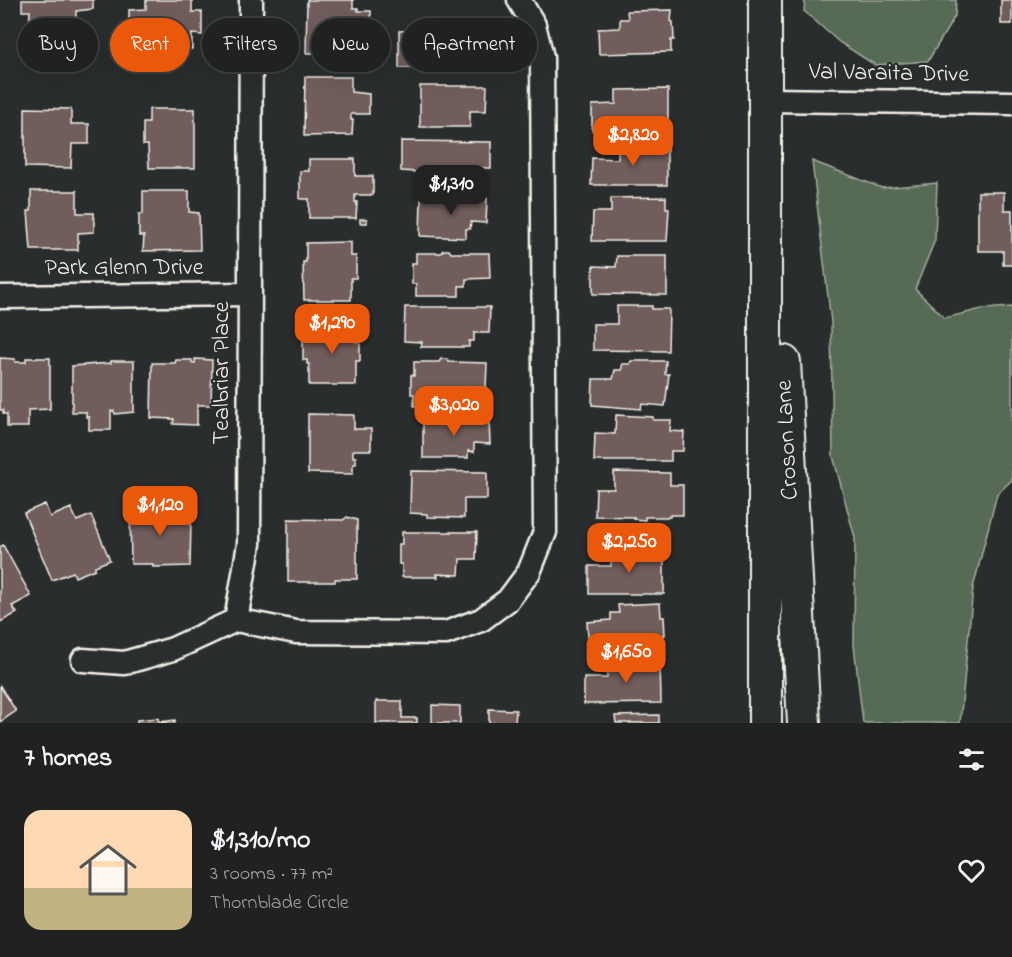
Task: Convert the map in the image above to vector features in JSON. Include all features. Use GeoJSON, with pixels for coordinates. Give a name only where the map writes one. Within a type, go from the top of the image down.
{"type":"FeatureCollection","features":[{"type":"Feature","properties":{"kind":"main road","name":"Croson Lane"},"geometry":{"type":"LineString","coordinates":[[765,0],[765,723]]}},
{"type":"Feature","properties":{"kind":"main road","name":"Croson Lane"},"geometry":{"type":"LineString","coordinates":[[764,158],[780,278],[804,723]]}},
{"type":"Feature","properties":{"kind":"street","name":"Tealbriar Place"},"geometry":{"type":"LineString","coordinates":[[236,620],[249,544],[251,0]]}},
{"type":"Feature","properties":{"kind":"street"},"geometry":{"type":"LineString","coordinates":[[83,660],[124,663],[173,650],[236,620],[296,632],[446,633],[486,616],[508,600],[529,572],[545,532],[542,57],[534,25],[519,0]]}},
{"type":"Feature","properties":{"kind":"street","name":"Val Varaita Drive"},"geometry":{"type":"LineString","coordinates":[[765,100],[1012,103]]}},
{"type":"Feature","properties":{"kind":"street","name":"Park Glenn Drive"},"geometry":{"type":"LineString","coordinates":[[0,297],[249,294]]}},
{"type":"Feature","properties":{"kind":"green space"},"geometry":{"type":"Polygon","coordinates":[[[805,0],[956,0],[955,16],[928,61],[875,65],[839,42],[804,11],[805,0]]]}},
{"type":"Feature","properties":{"kind":"green space"},"geometry":{"type":"Polygon","coordinates":[[[812,161],[882,188],[937,183],[935,240],[915,289],[945,318],[982,309],[1012,307],[1012,480],[997,494],[973,588],[960,723],[863,723],[854,645],[855,538],[833,456],[831,322],[812,161]]]}},
{"type":"Feature","properties":{"kind":"building"},"geometry":{"type":"Polygon","coordinates":[[[22,0],[93,0],[93,9],[76,11],[76,18],[30,18],[30,11],[22,11],[22,0]]]}},
{"type":"Feature","properties":{"kind":"building"},"geometry":{"type":"Polygon","coordinates":[[[146,0],[192,0],[192,12],[202,12],[202,35],[192,34],[192,49],[190,49],[190,18],[129,18],[129,10],[146,9],[146,0]]]}},
{"type":"Feature","properties":{"kind":"building"},"geometry":{"type":"Polygon","coordinates":[[[307,0],[353,0],[353,8],[358,8],[358,11],[371,11],[371,18],[311,18],[311,53],[306,53],[307,0]]]}},
{"type":"Feature","properties":{"kind":"building"},"geometry":{"type":"Polygon","coordinates":[[[1001,0],[1012,0],[1012,24],[1001,24],[1001,0]]]}},
{"type":"Feature","properties":{"kind":"building"},"geometry":{"type":"Polygon","coordinates":[[[672,10],[674,40],[671,40],[671,52],[599,54],[598,29],[620,28],[620,19],[628,19],[627,11],[672,10]]]}},
{"type":"Feature","properties":{"kind":"building"},"geometry":{"type":"Polygon","coordinates":[[[399,31],[402,31],[402,68],[399,68],[399,31]]]}},
{"type":"Feature","properties":{"kind":"building"},"geometry":{"type":"Polygon","coordinates":[[[305,77],[351,77],[351,92],[369,94],[369,114],[351,114],[352,135],[304,136],[305,77]]]}},
{"type":"Feature","properties":{"kind":"building"},"geometry":{"type":"Polygon","coordinates":[[[420,86],[487,86],[486,111],[470,111],[470,127],[420,127],[420,86]]]}},
{"type":"Feature","properties":{"kind":"building"},"geometry":{"type":"Polygon","coordinates":[[[668,89],[668,129],[592,130],[592,105],[616,104],[616,90],[668,89]]]}},
{"type":"Feature","properties":{"kind":"building"},"geometry":{"type":"Polygon","coordinates":[[[25,108],[71,109],[71,124],[89,124],[89,144],[72,144],[71,168],[25,167],[25,108]]]}},
{"type":"Feature","properties":{"kind":"building"},"geometry":{"type":"Polygon","coordinates":[[[149,109],[195,109],[195,168],[149,168],[148,145],[143,145],[143,123],[149,123],[149,109]]]}},
{"type":"Feature","properties":{"kind":"building"},"geometry":{"type":"Polygon","coordinates":[[[401,141],[491,142],[491,168],[467,168],[467,176],[459,176],[459,183],[417,185],[417,172],[401,171],[401,141]]]}},
{"type":"Feature","properties":{"kind":"building"},"geometry":{"type":"Polygon","coordinates":[[[622,144],[667,145],[667,185],[591,185],[592,158],[618,159],[618,149],[622,149],[622,144]]]}},
{"type":"Feature","properties":{"kind":"building"},"geometry":{"type":"Polygon","coordinates":[[[309,159],[355,159],[355,176],[373,176],[373,195],[355,195],[356,218],[309,218],[309,199],[300,199],[300,171],[309,171],[309,159]]]}},
{"type":"Feature","properties":{"kind":"building"},"geometry":{"type":"Polygon","coordinates":[[[31,191],[77,191],[77,213],[94,213],[94,232],[78,233],[78,250],[31,250],[28,211],[31,211],[31,191]]]}},
{"type":"Feature","properties":{"kind":"building"},"geometry":{"type":"Polygon","coordinates":[[[143,191],[189,191],[189,212],[199,213],[200,250],[143,251],[144,236],[139,236],[139,214],[143,214],[143,191]]]}},
{"type":"Feature","properties":{"kind":"building"},"geometry":{"type":"Polygon","coordinates":[[[978,192],[1004,192],[1004,210],[1012,210],[1012,265],[1003,265],[1003,251],[978,251],[978,192]]]}},
{"type":"Feature","properties":{"kind":"building"},"geometry":{"type":"Polygon","coordinates":[[[666,197],[666,208],[669,208],[667,241],[592,241],[593,212],[611,212],[611,198],[666,197]]]}},
{"type":"Feature","properties":{"kind":"building"},"geometry":{"type":"Polygon","coordinates":[[[421,198],[487,198],[486,223],[471,222],[470,229],[466,229],[466,238],[420,236],[421,198]]]}},
{"type":"Feature","properties":{"kind":"building"},"geometry":{"type":"Polygon","coordinates":[[[360,219],[367,219],[367,223],[360,223],[360,219]]]}},
{"type":"Feature","properties":{"kind":"building"},"geometry":{"type":"Polygon","coordinates":[[[351,242],[351,256],[356,256],[356,278],[351,278],[351,300],[304,300],[303,262],[306,262],[306,243],[351,242]]]}},
{"type":"Feature","properties":{"kind":"building"},"geometry":{"type":"Polygon","coordinates":[[[443,250],[449,250],[451,253],[489,253],[490,278],[466,279],[466,286],[459,286],[459,296],[416,296],[416,284],[412,284],[412,263],[416,263],[416,253],[441,253],[443,250]]]}},
{"type":"Feature","properties":{"kind":"building"},"geometry":{"type":"Polygon","coordinates":[[[617,256],[667,256],[667,295],[593,294],[593,266],[616,267],[617,256]]]}},
{"type":"Feature","properties":{"kind":"building"},"geometry":{"type":"Polygon","coordinates":[[[617,306],[652,306],[652,309],[669,309],[668,351],[593,350],[593,324],[617,324],[617,306]]]}},
{"type":"Feature","properties":{"kind":"building"},"geometry":{"type":"Polygon","coordinates":[[[405,307],[490,307],[489,333],[474,333],[474,341],[469,341],[469,347],[421,347],[422,342],[404,341],[405,307]]]}},
{"type":"Feature","properties":{"kind":"building"},"geometry":{"type":"Polygon","coordinates":[[[307,327],[356,327],[356,342],[360,342],[360,361],[356,361],[356,385],[309,385],[309,364],[307,360],[303,360],[303,338],[306,338],[307,327]]]}},
{"type":"Feature","properties":{"kind":"building"},"geometry":{"type":"Polygon","coordinates":[[[0,358],[26,362],[26,358],[50,358],[50,409],[28,410],[28,427],[7,427],[7,414],[3,414],[3,410],[0,410],[0,358]]]}},
{"type":"Feature","properties":{"kind":"building"},"geometry":{"type":"Polygon","coordinates":[[[195,359],[212,360],[211,405],[197,405],[197,425],[173,424],[174,419],[151,418],[152,363],[192,360],[192,363],[195,363],[195,359]]]}},
{"type":"Feature","properties":{"kind":"building"},"geometry":{"type":"Polygon","coordinates":[[[441,359],[447,359],[449,362],[487,363],[486,388],[463,388],[463,397],[455,397],[455,405],[414,406],[414,394],[411,394],[411,375],[414,376],[414,362],[439,362],[441,359]]]}},
{"type":"Feature","properties":{"kind":"building"},"geometry":{"type":"Polygon","coordinates":[[[111,361],[134,361],[134,412],[115,414],[111,411],[111,430],[89,430],[89,417],[86,417],[86,412],[72,412],[72,366],[111,363],[111,361]]]}},
{"type":"Feature","properties":{"kind":"building"},"geometry":{"type":"Polygon","coordinates":[[[631,361],[666,361],[665,374],[669,374],[665,406],[642,404],[641,409],[592,405],[593,379],[613,379],[615,370],[622,370],[622,364],[630,364],[631,361]]]}},
{"type":"Feature","properties":{"kind":"building"},"geometry":{"type":"Polygon","coordinates":[[[308,414],[354,415],[354,429],[371,429],[371,450],[353,450],[356,464],[353,464],[353,474],[308,473],[308,414]]]}},
{"type":"Feature","properties":{"kind":"building"},"geometry":{"type":"Polygon","coordinates":[[[616,415],[671,420],[670,431],[684,432],[683,451],[671,451],[671,461],[594,461],[595,433],[615,434],[616,415]]]}},
{"type":"Feature","properties":{"kind":"building"},"geometry":{"type":"Polygon","coordinates":[[[423,419],[489,419],[490,444],[474,443],[474,452],[468,451],[468,458],[423,458],[423,419]]]}},
{"type":"Feature","properties":{"kind":"building"},"geometry":{"type":"Polygon","coordinates":[[[411,471],[487,472],[487,499],[464,499],[464,518],[427,517],[427,514],[410,513],[411,471]]]}},
{"type":"Feature","properties":{"kind":"building"},"geometry":{"type":"Polygon","coordinates":[[[614,472],[670,473],[670,485],[683,485],[683,515],[645,517],[645,520],[633,519],[634,517],[595,516],[596,489],[614,489],[614,472]]]}},
{"type":"Feature","properties":{"kind":"building"},"geometry":{"type":"Polygon","coordinates":[[[45,504],[50,517],[71,508],[77,521],[91,515],[110,560],[75,577],[73,572],[52,580],[24,513],[45,504]]]}},
{"type":"Feature","properties":{"kind":"building"},"geometry":{"type":"Polygon","coordinates":[[[176,506],[176,519],[191,519],[190,566],[153,567],[153,564],[131,564],[130,507],[176,506]]]}},
{"type":"Feature","properties":{"kind":"building"},"geometry":{"type":"Polygon","coordinates":[[[347,517],[357,520],[357,579],[335,579],[335,582],[288,582],[288,519],[343,520],[347,517]]]}},
{"type":"Feature","properties":{"kind":"building"},"geometry":{"type":"Polygon","coordinates":[[[402,532],[477,532],[476,559],[460,559],[459,575],[402,577],[402,564],[399,564],[399,544],[402,544],[402,532]]]}},
{"type":"Feature","properties":{"kind":"building"},"geometry":{"type":"Polygon","coordinates":[[[3,545],[31,596],[12,606],[17,613],[0,622],[0,547],[3,545]]]}},
{"type":"Feature","properties":{"kind":"building"},"geometry":{"type":"Polygon","coordinates":[[[611,549],[647,549],[647,553],[664,553],[664,594],[589,594],[589,566],[611,566],[611,549]]]}},
{"type":"Feature","properties":{"kind":"building"},"geometry":{"type":"Polygon","coordinates":[[[660,603],[665,635],[662,635],[662,648],[589,649],[587,622],[611,620],[611,613],[619,613],[618,605],[660,603]]]}},
{"type":"Feature","properties":{"kind":"building"},"geometry":{"type":"Polygon","coordinates":[[[607,659],[644,659],[644,662],[660,662],[661,703],[584,704],[584,678],[607,678],[607,659]]]}},
{"type":"Feature","properties":{"kind":"building"},"geometry":{"type":"Polygon","coordinates":[[[0,686],[16,711],[0,722],[0,686]]]}},
{"type":"Feature","properties":{"kind":"building"},"geometry":{"type":"Polygon","coordinates":[[[376,701],[402,701],[402,718],[417,718],[417,723],[376,723],[376,701]]]}},
{"type":"Feature","properties":{"kind":"building"},"geometry":{"type":"Polygon","coordinates":[[[432,705],[460,706],[460,723],[432,723],[432,705]]]}},
{"type":"Feature","properties":{"kind":"building"},"geometry":{"type":"Polygon","coordinates":[[[489,709],[516,710],[515,723],[489,723],[489,709]]]}},
{"type":"Feature","properties":{"kind":"building"},"geometry":{"type":"Polygon","coordinates":[[[659,715],[659,723],[616,723],[615,716],[659,715]]]}},
{"type":"Feature","properties":{"kind":"building"},"geometry":{"type":"Polygon","coordinates":[[[158,718],[159,722],[175,720],[175,723],[137,723],[137,720],[158,718]]]}}]}
